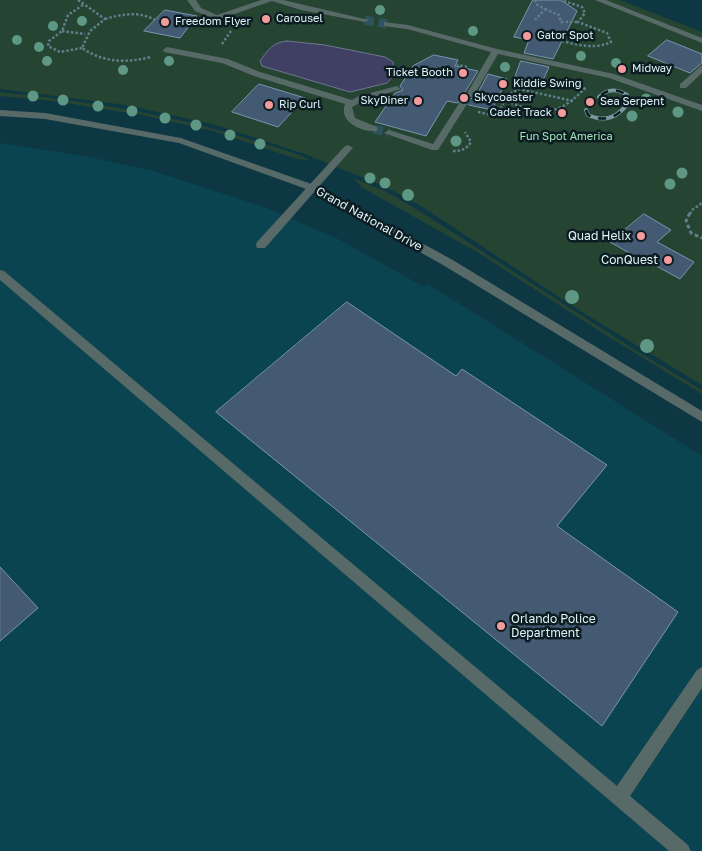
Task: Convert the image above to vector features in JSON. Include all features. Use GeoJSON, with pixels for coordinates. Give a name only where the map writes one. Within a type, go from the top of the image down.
{"type":"FeatureCollection","features":[{"type":"Feature","properties":{"kind":"street"},"geometry":{"type":"LineString","coordinates":[[190,0],[195,3],[198,9],[217,18],[269,0]]}},
{"type":"Feature","properties":{"kind":"street"},"geometry":{"type":"LineString","coordinates":[[275,0],[301,8],[365,20]]}},
{"type":"Feature","properties":{"kind":"street"},"geometry":{"type":"LineString","coordinates":[[599,0],[702,41]]}},
{"type":"Feature","properties":{"kind":"street"},"geometry":{"type":"LineString","coordinates":[[387,24],[408,27],[496,51],[630,82],[702,108]]}},
{"type":"Feature","properties":{"kind":"street"},"geometry":{"type":"LineString","coordinates":[[167,50],[212,58],[246,67],[257,74],[351,103],[362,98],[397,89]]}},
{"type":"Feature","properties":{"kind":"street"},"geometry":{"type":"LineString","coordinates":[[472,93],[496,51]]}},
{"type":"Feature","properties":{"kind":"street"},"geometry":{"type":"LineString","coordinates":[[683,86],[702,68]]}},
{"type":"Feature","properties":{"kind":"street"},"geometry":{"type":"LineString","coordinates":[[351,103],[347,113],[350,119],[357,124],[374,129]]}},
{"type":"Feature","properties":{"kind":"street"},"geometry":{"type":"LineString","coordinates":[[388,133],[435,148],[462,106]]}},
{"type":"Feature","properties":{"kind":"street","name":"Grand National Drive"},"geometry":{"type":"LineString","coordinates":[[0,113],[45,116],[181,141],[313,188],[447,262],[702,417]]}},
{"type":"Feature","properties":{"kind":"street"},"geometry":{"type":"LineString","coordinates":[[261,245],[348,148]]}},
{"type":"Feature","properties":{"kind":"street"},"geometry":{"type":"LineString","coordinates":[[0,274],[682,851]]}},
{"type":"Feature","properties":{"kind":"street"},"geometry":{"type":"LineString","coordinates":[[619,798],[702,675]]}},
{"type":"Feature","properties":{"kind":"path"},"geometry":{"type":"LineString","coordinates":[[78,0],[105,18]]}},
{"type":"Feature","properties":{"kind":"path"},"geometry":{"type":"LineString","coordinates":[[535,0],[545,9],[558,15],[561,22],[578,22],[607,33],[611,42],[606,46],[589,46],[544,36],[540,37]]}},
{"type":"Feature","properties":{"kind":"path"},"geometry":{"type":"LineString","coordinates":[[561,0],[582,7],[585,13],[578,22]]}},
{"type":"Feature","properties":{"kind":"path"},"geometry":{"type":"LineString","coordinates":[[82,48],[66,52],[51,50],[48,46],[50,41],[62,31],[65,17],[72,10],[83,5]]}},
{"type":"Feature","properties":{"kind":"path"},"geometry":{"type":"LineString","coordinates":[[535,20],[545,9]]}},
{"type":"Feature","properties":{"kind":"path"},"geometry":{"type":"LineString","coordinates":[[82,48],[85,34],[95,24],[105,18],[132,14],[150,16],[155,20]]}},
{"type":"Feature","properties":{"kind":"path"},"geometry":{"type":"LineString","coordinates":[[212,58],[232,29],[217,18]]}},
{"type":"Feature","properties":{"kind":"path"},"geometry":{"type":"LineString","coordinates":[[62,31],[85,34]]}},
{"type":"Feature","properties":{"kind":"path"},"geometry":{"type":"LineString","coordinates":[[82,48],[91,55],[118,62],[141,60],[160,55],[167,50]]}},
{"type":"Feature","properties":{"kind":"path"},"geometry":{"type":"LineString","coordinates":[[472,93],[505,100],[528,109],[550,112],[573,101],[584,90],[592,72]]}},
{"type":"Feature","properties":{"kind":"path"},"geometry":{"type":"LineString","coordinates":[[462,106],[496,116],[508,95],[524,89],[573,101]]}},
{"type":"Feature","properties":{"kind":"path"},"geometry":{"type":"LineString","coordinates":[[702,203],[692,210],[686,221],[692,233],[702,238]]}},
{"type":"Feature","properties":{"kind":"shaded area"},"geometry":{"type":"Polygon","coordinates":[[[287,41],[325,45],[385,57],[393,62],[393,76],[387,83],[350,92],[262,66],[260,61],[268,50],[278,43],[287,41]]]}},
{"type":"Feature","properties":{"kind":"shaded area"},"geometry":{"type":"Polygon","coordinates":[[[0,143],[83,156],[150,170],[264,207],[340,240],[424,287],[428,284],[702,456],[702,851],[0,851],[0,143]]]}},
{"type":"Feature","properties":{"kind":"green space","name":"Fun Spot America"},"geometry":{"type":"Polygon","coordinates":[[[0,0],[620,0],[702,32],[702,385],[582,312],[421,206],[386,187],[305,154],[216,125],[126,105],[0,89],[0,0]]]}},
{"type":"Feature","properties":{"kind":"green space"},"geometry":{"type":"Polygon","coordinates":[[[0,92],[63,99],[156,115],[280,148],[310,160],[297,159],[213,131],[142,115],[53,101],[0,96],[0,92]]]}},
{"type":"Feature","properties":{"kind":"green space"},"geometry":{"type":"Polygon","coordinates":[[[353,178],[387,192],[421,212],[635,350],[702,390],[702,394],[593,327],[477,252],[361,187],[353,178]]]}},
{"type":"Feature","properties":{"kind":"building"},"geometry":{"type":"Polygon","coordinates":[[[533,0],[561,0],[577,11],[553,59],[524,53],[529,40],[514,37],[533,0]]]}},
{"type":"Feature","properties":{"kind":"building","name":"Freedom Flyer"},"geometry":{"type":"Polygon","coordinates":[[[165,10],[197,16],[180,38],[144,31],[165,10]]]}},
{"type":"Feature","properties":{"kind":"building"},"geometry":{"type":"Polygon","coordinates":[[[667,40],[702,54],[702,63],[690,73],[648,56],[667,40]]]}},
{"type":"Feature","properties":{"kind":"building","name":"SkyDiner"},"geometry":{"type":"Polygon","coordinates":[[[434,55],[458,60],[455,66],[478,71],[464,94],[467,99],[475,98],[488,74],[507,79],[492,110],[469,105],[464,100],[457,103],[447,101],[426,136],[375,122],[395,93],[403,90],[400,86],[413,66],[434,55]]]}},
{"type":"Feature","properties":{"kind":"building"},"geometry":{"type":"Polygon","coordinates":[[[521,61],[549,67],[539,89],[513,83],[521,61]]]}},
{"type":"Feature","properties":{"kind":"building","name":"Rip Curl"},"geometry":{"type":"Polygon","coordinates":[[[259,84],[305,98],[278,127],[232,112],[259,84]]]}},
{"type":"Feature","properties":{"kind":"building"},"geometry":{"type":"Polygon","coordinates":[[[644,214],[671,230],[657,242],[694,262],[680,279],[610,242],[644,214]]]}},
{"type":"Feature","properties":{"kind":"building"},"geometry":{"type":"Polygon","coordinates":[[[347,302],[456,376],[462,369],[607,465],[557,526],[678,612],[602,726],[216,412],[347,302]]]}},
{"type":"Feature","properties":{"kind":"building"},"geometry":{"type":"Polygon","coordinates":[[[0,567],[38,608],[0,641],[0,567]]]}},
{"type":"Feature","properties":{"kind":"tunnel"},"geometry":{"type":"LineString","coordinates":[[365,20],[387,24]]}},
{"type":"Feature","properties":{"kind":"tunnel"},"geometry":{"type":"LineString","coordinates":[[463,104],[470,95]]}},
{"type":"Feature","properties":{"kind":"tunnel"},"geometry":{"type":"LineString","coordinates":[[374,129],[389,133]]}},
{"type":"Feature","properties":{"kind":"railway"},"geometry":{"type":"LineString","coordinates":[[586,110],[588,115],[606,118],[616,115],[629,102],[627,95],[616,91],[606,92],[599,97]]}},
{"type":"Feature","properties":{"kind":"place","name":"Carousel"},"geometry":{"type":"Point","coordinates":[266,19]}},
{"type":"Feature","properties":{"kind":"place","name":"Freedom Flyer"},"geometry":{"type":"Point","coordinates":[165,22]}},
{"type":"Feature","properties":{"kind":"place","name":"Gator Spot"},"geometry":{"type":"Point","coordinates":[527,36]}},
{"type":"Feature","properties":{"kind":"place","name":"Midway"},"geometry":{"type":"Point","coordinates":[622,69]}},
{"type":"Feature","properties":{"kind":"place","name":"Ticket Booth"},"geometry":{"type":"Point","coordinates":[463,73]}},
{"type":"Feature","properties":{"kind":"place","name":"Kiddie Swing"},"geometry":{"type":"Point","coordinates":[503,84]}},
{"type":"Feature","properties":{"kind":"place","name":"Skycoaster"},"geometry":{"type":"Point","coordinates":[464,98]}},
{"type":"Feature","properties":{"kind":"place","name":"SkyDiner"},"geometry":{"type":"Point","coordinates":[418,101]}},
{"type":"Feature","properties":{"kind":"place","name":"Sea Serpent"},"geometry":{"type":"Point","coordinates":[590,102]}},
{"type":"Feature","properties":{"kind":"place","name":"Rip Curl"},"geometry":{"type":"Point","coordinates":[269,105]}},
{"type":"Feature","properties":{"kind":"place","name":"Cadet Track"},"geometry":{"type":"Point","coordinates":[562,113]}},
{"type":"Feature","properties":{"kind":"place","name":"Quad Helix"},"geometry":{"type":"Point","coordinates":[641,236]}},
{"type":"Feature","properties":{"kind":"place","name":"ConQuest"},"geometry":{"type":"Point","coordinates":[668,260]}},
{"type":"Feature","properties":{"kind":"place","name":"Orlando Police Department"},"geometry":{"type":"Point","coordinates":[501,626]}}]}
